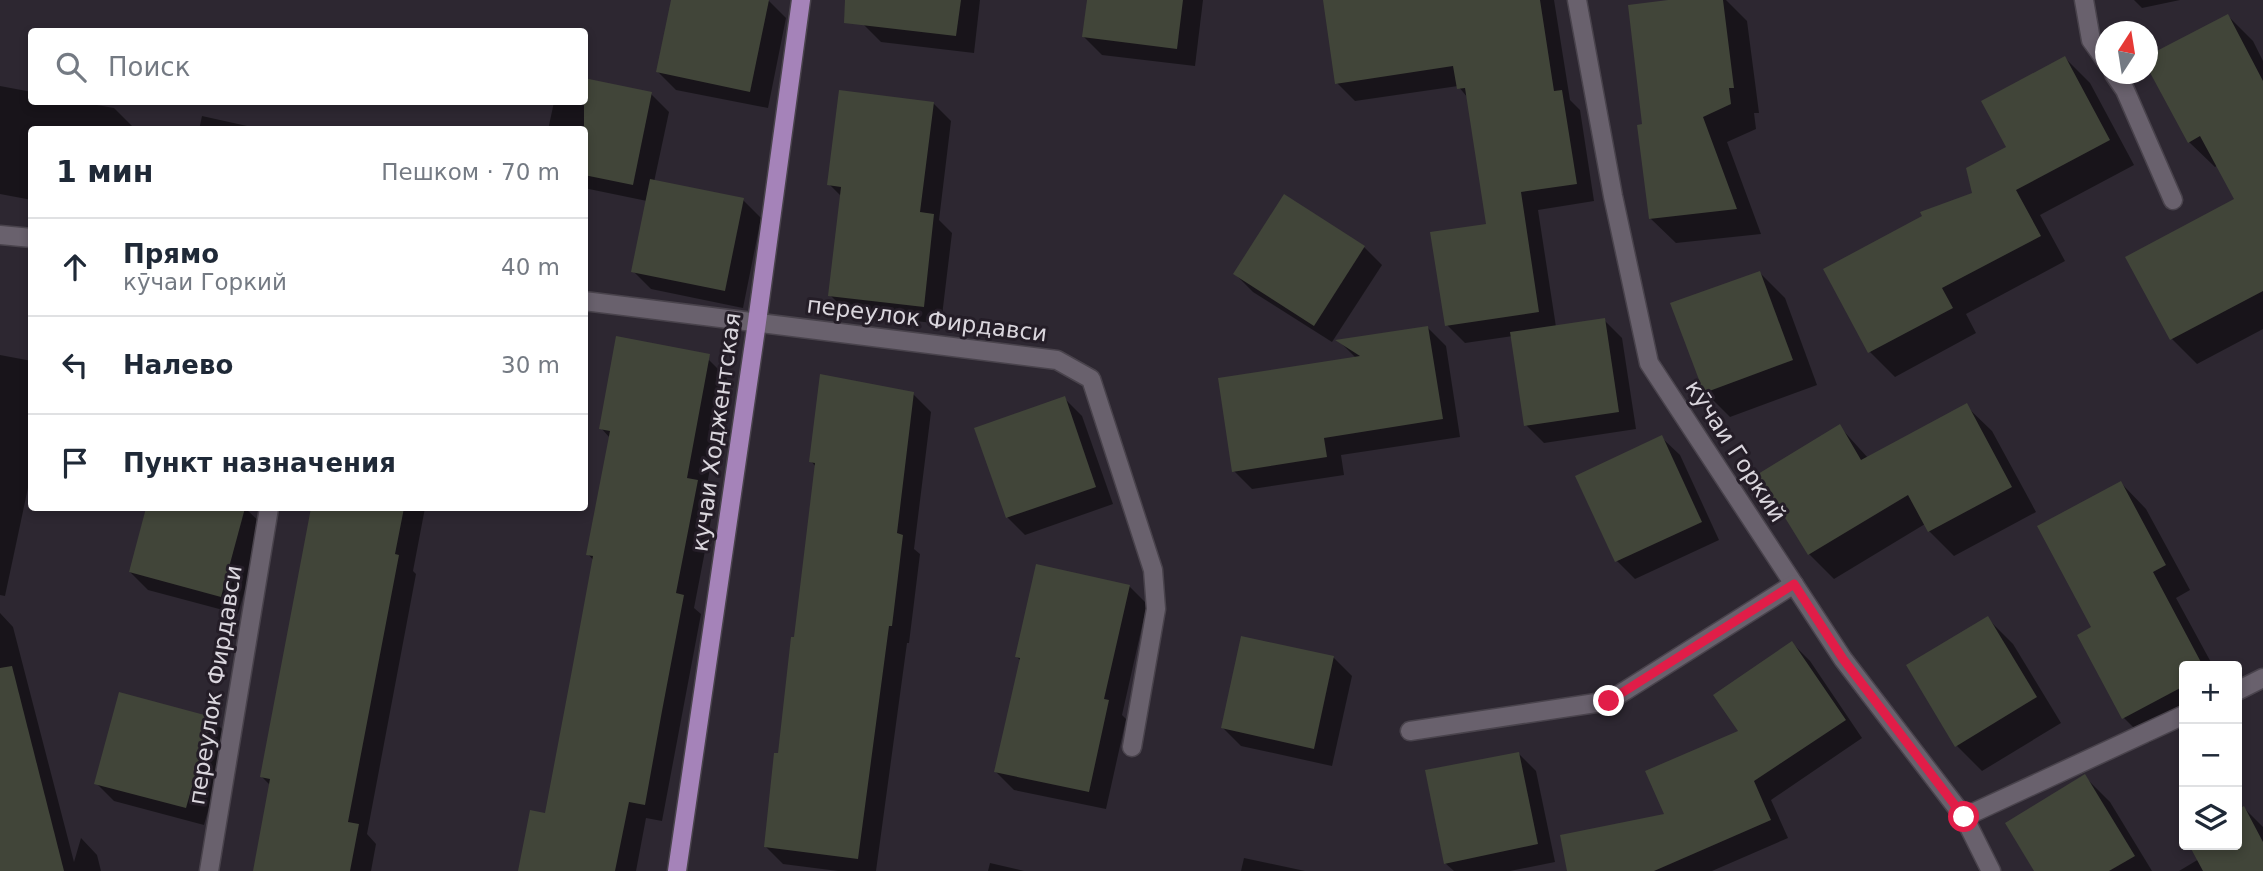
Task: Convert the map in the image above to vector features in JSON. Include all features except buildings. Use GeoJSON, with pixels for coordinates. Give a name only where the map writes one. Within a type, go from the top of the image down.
{"type":"FeatureCollection","features":[{"type":"Feature","properties":{"kind":"main road","name":"кучаи Ходжентская"},"geometry":{"type":"LineString","coordinates":[[677,871],[801,0]]}},
{"type":"Feature","properties":{"kind":"street","name":"кӯчаи Горкий"},"geometry":{"type":"LineString","coordinates":[[1577,0],[1613,196],[1649,363],[1843,659],[1964,817],[1991,871]]}},
{"type":"Feature","properties":{"kind":"street"},"geometry":{"type":"LineString","coordinates":[[2084,0],[2091,40],[2095,46]]}},
{"type":"Feature","properties":{"kind":"street"},"geometry":{"type":"LineString","coordinates":[[2121,84],[2173,200]]}},
{"type":"Feature","properties":{"kind":"street"},"geometry":{"type":"LineString","coordinates":[[0,235],[28,238]]}},
{"type":"Feature","properties":{"kind":"street","name":"переулок Фирдавси"},"geometry":{"type":"LineString","coordinates":[[588,301],[1057,360],[1091,379],[1153,570],[1156,610],[1132,747]]}},
{"type":"Feature","properties":{"kind":"street","name":"переулок Фирдавси"},"geometry":{"type":"LineString","coordinates":[[209,871],[269,511]]}},
{"type":"Feature","properties":{"kind":"street"},"geometry":{"type":"LineString","coordinates":[[1410,731],[1609,701],[1794,584]]}},
{"type":"Feature","properties":{"kind":"street"},"geometry":{"type":"LineString","coordinates":[[2242,688],[2263,678]]}},
{"type":"Feature","properties":{"kind":"street"},"geometry":{"type":"LineString","coordinates":[[1964,817],[2179,717]]}},
{"type":"Feature","properties":{"kind":"route"},"geometry":{"type":"LineString","coordinates":[[1609,701],[1794,584],[1843,659],[1964,817]]}}]}
